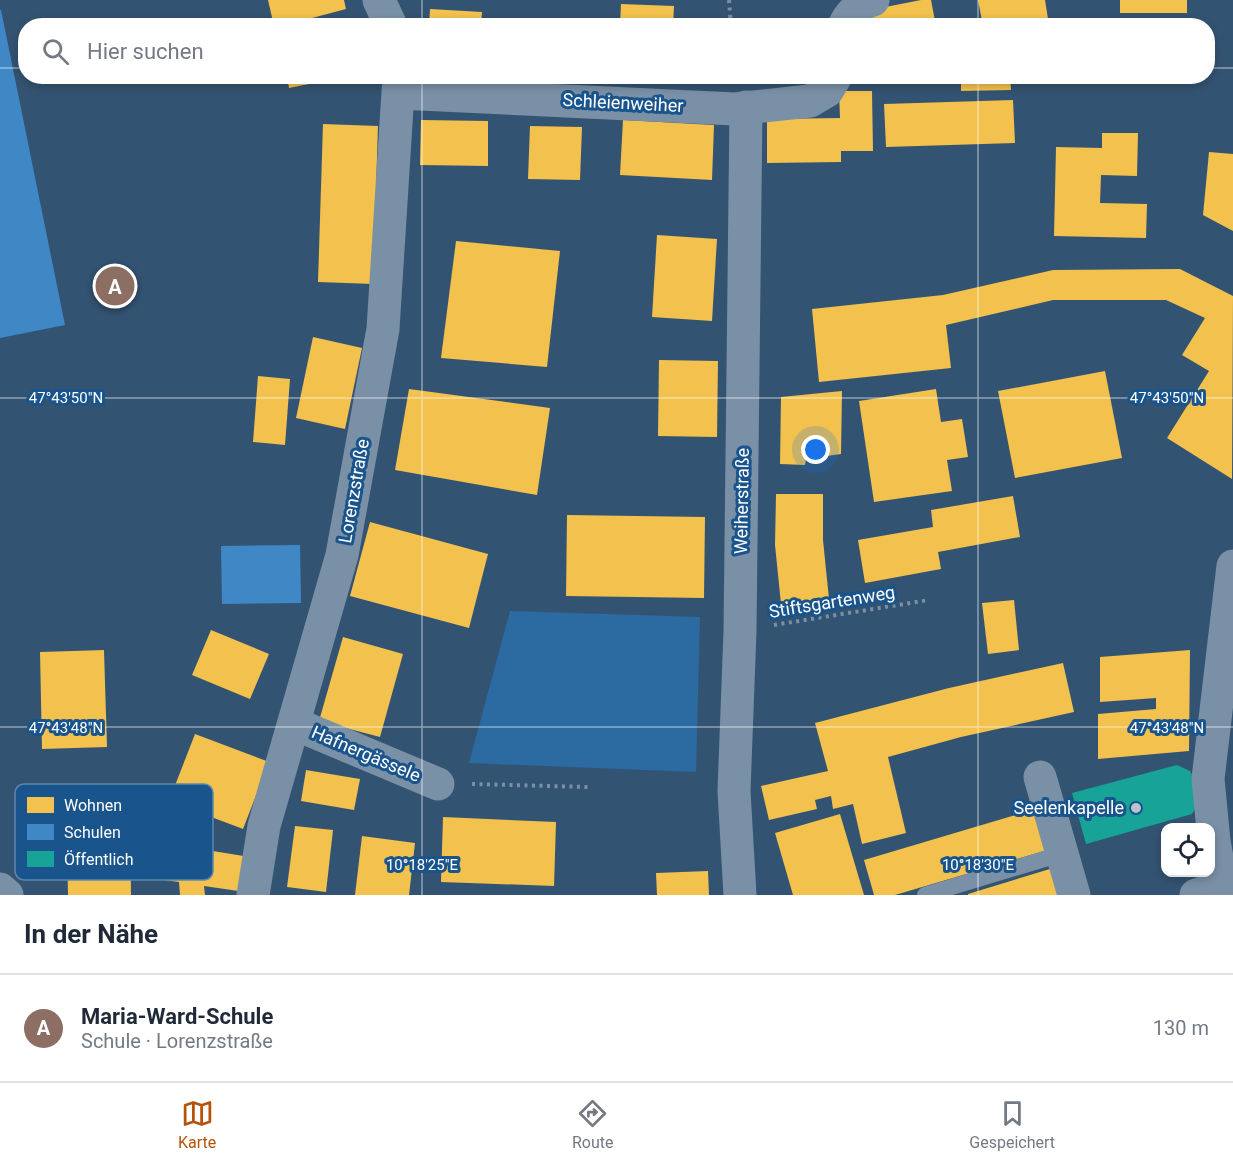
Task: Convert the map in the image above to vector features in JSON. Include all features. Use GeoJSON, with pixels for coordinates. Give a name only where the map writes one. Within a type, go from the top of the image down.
{"type":"FeatureCollection","features":[{"type":"Feature","properties":{"kind":"street"},"geometry":{"type":"LineString","coordinates":[[379,0],[387,18]]}},
{"type":"Feature","properties":{"kind":"street"},"geometry":{"type":"LineString","coordinates":[[401,18],[403,0]]}},
{"type":"Feature","properties":{"kind":"street"},"geometry":{"type":"LineString","coordinates":[[848,18],[866,2],[873,0]]}},
{"type":"Feature","properties":{"kind":"street","name":"Schleienweiher"},"geometry":{"type":"LineString","coordinates":[[399,85],[735,109],[810,101],[827,91],[831,84]]}},
{"type":"Feature","properties":{"kind":"street","name":"Lorenzstraße"},"geometry":{"type":"LineString","coordinates":[[253,895],[264,826],[342,555],[383,329],[399,85]]}},
{"type":"Feature","properties":{"kind":"street","name":"Weiherstraße"},"geometry":{"type":"LineString","coordinates":[[740,895],[734,791],[741,631],[746,107]]}},
{"type":"Feature","properties":{"kind":"street"},"geometry":{"type":"LineString","coordinates":[[1214,892],[1214,841],[1208,780],[1233,566]]}},
{"type":"Feature","properties":{"kind":"street","name":"Hafnergässele"},"geometry":{"type":"LineString","coordinates":[[295,724],[438,784]]}},
{"type":"Feature","properties":{"kind":"street"},"geometry":{"type":"LineString","coordinates":[[1040,777],[1074,895]]}},
{"type":"Feature","properties":{"kind":"street"},"geometry":{"type":"LineString","coordinates":[[0,889],[6,895]]}},
{"type":"Feature","properties":{"kind":"lane"},"geometry":{"type":"LineString","coordinates":[[925,895],[1061,854]]}},
{"type":"Feature","properties":{"kind":"path"},"geometry":{"type":"LineString","coordinates":[[729,0],[730,18]]}},
{"type":"Feature","properties":{"kind":"path","name":"Stiftsgartenweg"},"geometry":{"type":"LineString","coordinates":[[741,631],[929,600]]}},
{"type":"Feature","properties":{"kind":"path"},"geometry":{"type":"LineString","coordinates":[[438,784],[588,787]]}},
{"type":"Feature","properties":{"kind":"shaded area"},"geometry":{"type":"Polygon","coordinates":[[[510,611],[700,617],[696,772],[469,763],[510,611]]]}},
{"type":"Feature","properties":{"kind":"building: Wohnen"},"geometry":{"type":"Polygon","coordinates":[[[268,0],[344,0],[346,9],[312,18],[272,18],[268,0]]]}},
{"type":"Feature","properties":{"kind":"building: Wohnen"},"geometry":{"type":"Polygon","coordinates":[[[931,0],[934,18],[866,18],[865,11],[931,0]]]}},
{"type":"Feature","properties":{"kind":"building: Wohnen"},"geometry":{"type":"Polygon","coordinates":[[[978,0],[1045,0],[1048,18],[981,18],[978,0]]]}},
{"type":"Feature","properties":{"kind":"building: Wohnen"},"geometry":{"type":"Polygon","coordinates":[[[1120,0],[1187,0],[1187,13],[1120,13],[1120,0]]]}},
{"type":"Feature","properties":{"kind":"building: Wohnen"},"geometry":{"type":"Polygon","coordinates":[[[621,4],[674,6],[673,18],[620,18],[621,4]]]}},
{"type":"Feature","properties":{"kind":"building: Wohnen"},"geometry":{"type":"Polygon","coordinates":[[[430,9],[482,12],[482,18],[429,18],[430,9]]]}},
{"type":"Feature","properties":{"kind":"building: Wohnen"},"geometry":{"type":"Polygon","coordinates":[[[288,84],[309,84],[289,88],[288,84]]]}},
{"type":"Feature","properties":{"kind":"building: Wohnen"},"geometry":{"type":"Polygon","coordinates":[[[961,84],[1011,84],[1011,90],[961,91],[961,84]]]}},
{"type":"Feature","properties":{"kind":"building: Wohnen"},"geometry":{"type":"Polygon","coordinates":[[[839,91],[872,91],[873,151],[841,151],[841,162],[767,163],[767,119],[840,118],[839,91]]]}},
{"type":"Feature","properties":{"kind":"building: Wohnen"},"geometry":{"type":"Polygon","coordinates":[[[1013,100],[1015,143],[886,147],[884,104],[1013,100]]]}},
{"type":"Feature","properties":{"kind":"building: Wohnen"},"geometry":{"type":"Polygon","coordinates":[[[421,120],[488,121],[488,166],[420,165],[421,120]]]}},
{"type":"Feature","properties":{"kind":"building: Wohnen"},"geometry":{"type":"Polygon","coordinates":[[[623,120],[714,125],[712,180],[620,175],[623,120]]]}},
{"type":"Feature","properties":{"kind":"building: Wohnen"},"geometry":{"type":"Polygon","coordinates":[[[323,124],[378,126],[373,284],[318,282],[323,124]]]}},
{"type":"Feature","properties":{"kind":"building: Wohnen"},"geometry":{"type":"Polygon","coordinates":[[[530,126],[582,127],[580,180],[528,179],[530,126]]]}},
{"type":"Feature","properties":{"kind":"building: Wohnen"},"geometry":{"type":"Polygon","coordinates":[[[1102,133],[1138,133],[1137,176],[1101,175],[1100,203],[1147,204],[1146,238],[1054,236],[1056,147],[1102,148],[1102,133]]]}},
{"type":"Feature","properties":{"kind":"building: Wohnen"},"geometry":{"type":"Polygon","coordinates":[[[1209,152],[1233,154],[1233,231],[1203,215],[1209,152]]]}},
{"type":"Feature","properties":{"kind":"building: Wohnen"},"geometry":{"type":"Polygon","coordinates":[[[657,235],[717,239],[712,321],[652,317],[657,235]]]}},
{"type":"Feature","properties":{"kind":"building: Wohnen"},"geometry":{"type":"Polygon","coordinates":[[[456,241],[560,251],[547,367],[441,358],[456,241]]]}},
{"type":"Feature","properties":{"kind":"building: Wohnen"},"geometry":{"type":"Polygon","coordinates":[[[1180,269],[1233,296],[1232,479],[1167,438],[1209,371],[1182,355],[1205,318],[1166,300],[1053,300],[946,325],[951,368],[819,382],[812,309],[943,295],[1053,270],[1180,269]]]}},
{"type":"Feature","properties":{"kind":"building: Wohnen"},"geometry":{"type":"Polygon","coordinates":[[[313,337],[362,348],[345,429],[296,418],[313,337]]]}},
{"type":"Feature","properties":{"kind":"building: Wohnen"},"geometry":{"type":"Polygon","coordinates":[[[659,360],[718,361],[717,437],[658,436],[659,360]]]}},
{"type":"Feature","properties":{"kind":"building: Wohnen"},"geometry":{"type":"Polygon","coordinates":[[[1105,371],[1122,458],[1015,478],[998,391],[1105,371]]]}},
{"type":"Feature","properties":{"kind":"building: Wohnen"},"geometry":{"type":"Polygon","coordinates":[[[258,376],[290,379],[285,445],[253,442],[258,376]]]}},
{"type":"Feature","properties":{"kind":"building: Wohnen"},"geometry":{"type":"Polygon","coordinates":[[[409,389],[550,408],[537,495],[395,470],[409,389]]]}},
{"type":"Feature","properties":{"kind":"building: Wohnen"},"geometry":{"type":"Polygon","coordinates":[[[936,389],[941,422],[962,419],[968,457],[947,460],[952,491],[874,502],[859,401],[936,389]]]}},
{"type":"Feature","properties":{"kind":"building: Wohnen"},"geometry":{"type":"Polygon","coordinates":[[[842,391],[841,454],[806,459],[805,465],[780,464],[781,397],[842,391]]]}},
{"type":"Feature","properties":{"kind":"building: Wohnen"},"geometry":{"type":"Polygon","coordinates":[[[776,494],[823,494],[823,540],[829,599],[781,604],[775,545],[776,494]]]}},
{"type":"Feature","properties":{"kind":"building: Wohnen"},"geometry":{"type":"Polygon","coordinates":[[[1013,496],[1020,537],[938,552],[941,569],[865,583],[858,540],[933,527],[931,510],[1013,496]]]}},
{"type":"Feature","properties":{"kind":"building: Wohnen"},"geometry":{"type":"Polygon","coordinates":[[[567,515],[705,517],[704,598],[566,596],[567,515]]]}},
{"type":"Feature","properties":{"kind":"building: Wohnen"},"geometry":{"type":"Polygon","coordinates":[[[370,522],[488,554],[469,628],[350,596],[370,522]]]}},
{"type":"Feature","properties":{"kind":"building: Wohnen"},"geometry":{"type":"Polygon","coordinates":[[[1014,600],[1019,650],[988,654],[982,603],[1014,600]]]}},
{"type":"Feature","properties":{"kind":"building: Wohnen"},"geometry":{"type":"Polygon","coordinates":[[[211,630],[269,654],[250,699],[192,675],[211,630]]]}},
{"type":"Feature","properties":{"kind":"building: Wohnen"},"geometry":{"type":"Polygon","coordinates":[[[343,637],[403,654],[380,737],[319,721],[343,637]]]}},
{"type":"Feature","properties":{"kind":"building: Wohnen"},"geometry":{"type":"Polygon","coordinates":[[[104,650],[107,747],[42,749],[40,652],[104,650]]]}},
{"type":"Feature","properties":{"kind":"building: Wohnen"},"geometry":{"type":"Polygon","coordinates":[[[1190,650],[1189,751],[1098,759],[1098,714],[1156,709],[1156,698],[1100,702],[1100,657],[1190,650]]]}},
{"type":"Feature","properties":{"kind":"building: Wohnen"},"geometry":{"type":"Polygon","coordinates":[[[1063,663],[1074,712],[961,737],[888,757],[906,833],[862,844],[853,804],[833,809],[831,796],[815,800],[817,809],[769,820],[761,786],[828,771],[815,723],[949,688],[1063,663]]]}},
{"type":"Feature","properties":{"kind":"building: Wohnen"},"geometry":{"type":"Polygon","coordinates":[[[195,734],[269,762],[243,829],[213,818],[213,784],[176,784],[195,734]]]}},
{"type":"Feature","properties":{"kind":"building: Wohnen"},"geometry":{"type":"Polygon","coordinates":[[[306,770],[360,779],[354,810],[301,801],[306,770]]]}},
{"type":"Feature","properties":{"kind":"building: Wohnen"},"geometry":{"type":"Polygon","coordinates":[[[1039,808],[1051,849],[895,895],[874,895],[864,860],[1039,808]]]}},
{"type":"Feature","properties":{"kind":"building: Wohnen"},"geometry":{"type":"Polygon","coordinates":[[[840,814],[864,895],[793,895],[775,833],[840,814]]]}},
{"type":"Feature","properties":{"kind":"building: Wohnen"},"geometry":{"type":"Polygon","coordinates":[[[443,817],[556,822],[554,886],[441,882],[443,817]]]}},
{"type":"Feature","properties":{"kind":"building: Wohnen"},"geometry":{"type":"Polygon","coordinates":[[[295,826],[333,830],[326,892],[287,887],[295,826]]]}},
{"type":"Feature","properties":{"kind":"building: Wohnen"},"geometry":{"type":"Polygon","coordinates":[[[362,836],[415,843],[409,895],[355,895],[362,836]]]}},
{"type":"Feature","properties":{"kind":"building: Wohnen"},"geometry":{"type":"Polygon","coordinates":[[[213,851],[250,857],[245,892],[204,886],[205,895],[180,895],[179,882],[164,880],[213,880],[213,851]]]}},
{"type":"Feature","properties":{"kind":"building: Wohnen"},"geometry":{"type":"Polygon","coordinates":[[[1053,868],[1061,895],[968,895],[968,894],[1053,868]]]}},
{"type":"Feature","properties":{"kind":"building: Wohnen"},"geometry":{"type":"Polygon","coordinates":[[[708,871],[709,895],[657,895],[656,873],[708,871]]]}},
{"type":"Feature","properties":{"kind":"building: Wohnen"},"geometry":{"type":"Polygon","coordinates":[[[68,880],[131,880],[131,895],[68,895],[68,880]]]}},
{"type":"Feature","properties":{"kind":"building: Schulen"},"geometry":{"type":"Polygon","coordinates":[[[0,10],[65,325],[0,338],[0,10]]]}},
{"type":"Feature","properties":{"kind":"building: Schulen"},"geometry":{"type":"Polygon","coordinates":[[[300,545],[301,603],[222,604],[221,546],[300,545]]]}},
{"type":"Feature","properties":{"kind":"building: Öffentlich","name":"Seelenkapelle"},"geometry":{"type":"Polygon","coordinates":[[[1177,765],[1190,771],[1198,785],[1199,802],[1192,814],[1086,844],[1072,793],[1177,765]]]}},
{"type":"Feature","properties":{"kind":"place","name":"Maria-Ward-Schule"},"geometry":{"type":"Point","coordinates":[115,286]}},
{"type":"Feature","properties":{"kind":"place","name":"Seelenkapelle"},"geometry":{"type":"Point","coordinates":[1136,808]}}]}
